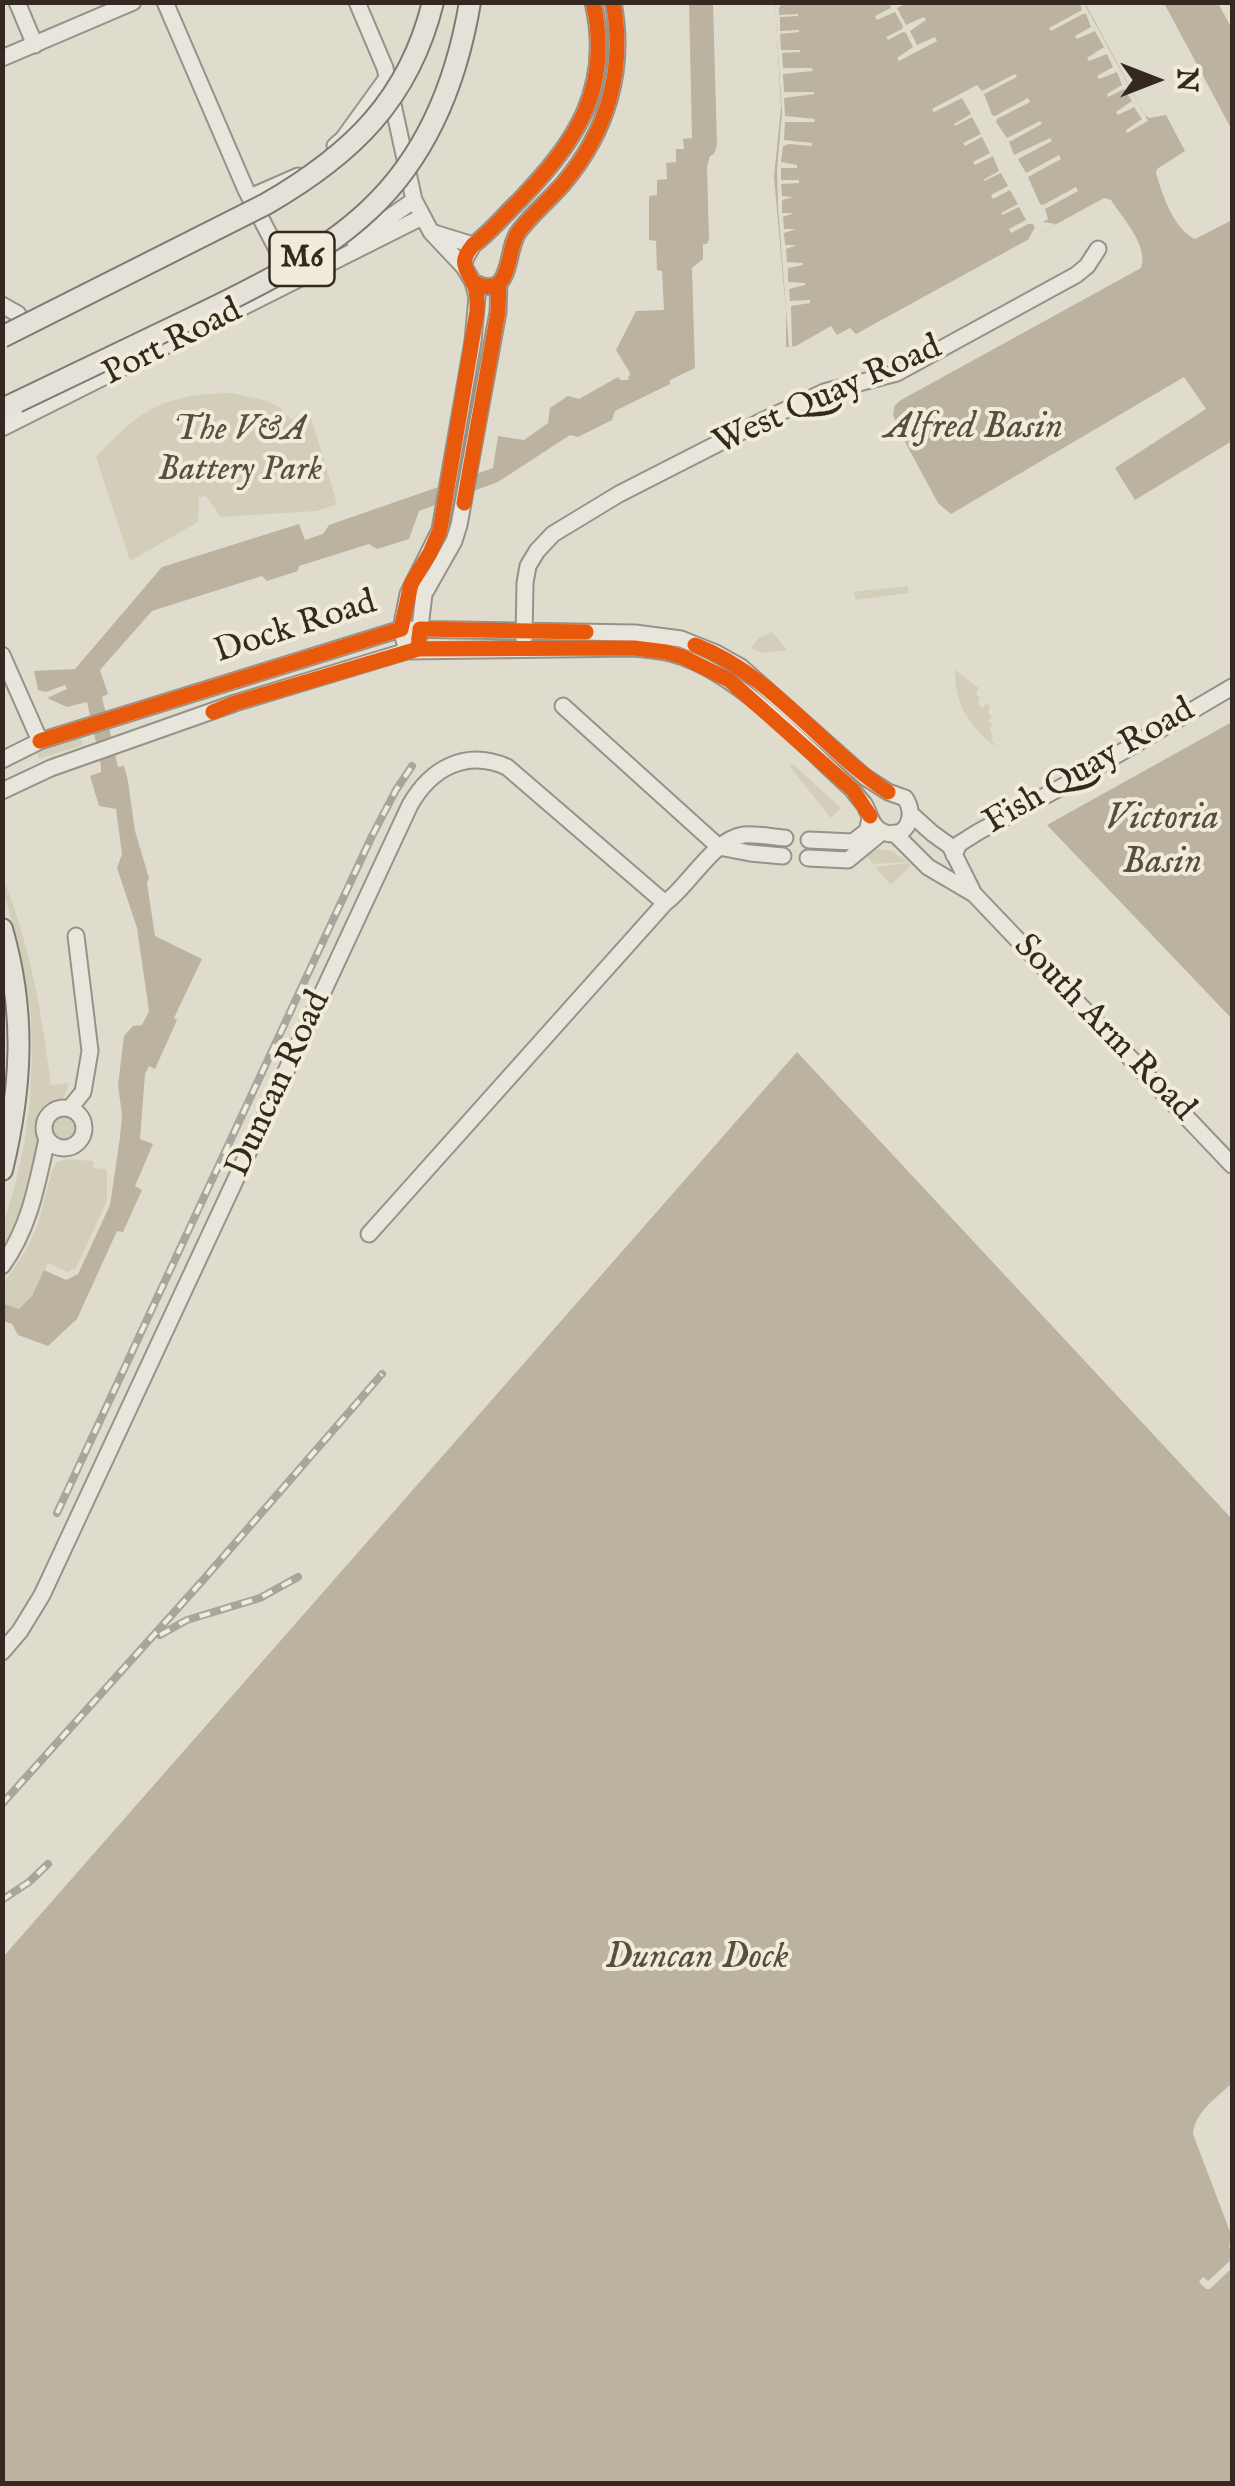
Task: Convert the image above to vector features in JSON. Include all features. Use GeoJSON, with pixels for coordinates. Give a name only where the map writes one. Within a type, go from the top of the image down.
{"type":"FeatureCollection","features":[{"type":"Feature","properties":{"kind":"main road","name":"M6"},"geometry":{"type":"LineString","coordinates":[[2,337],[305,182],[349,147],[382,112],[411,66],[433,2]]}},
{"type":"Feature","properties":{"kind":"main road","name":"M6"},"geometry":{"type":"LineString","coordinates":[[2,409],[234,298],[326,244],[370,210],[418,151],[440,111],[455,71],[470,2]]}},
{"type":"Feature","properties":{"kind":"main road"},"geometry":{"type":"LineString","coordinates":[[2,929],[18,1006],[18,1092],[2,1170]]}},
{"type":"Feature","properties":{"kind":"street"},"geometry":{"type":"LineString","coordinates":[[16,2],[35,45]]}},
{"type":"Feature","properties":{"kind":"street"},"geometry":{"type":"LineString","coordinates":[[2,58],[133,2]]}},
{"type":"Feature","properties":{"kind":"street"},"geometry":{"type":"LineString","coordinates":[[165,2],[250,198],[294,281]]}},
{"type":"Feature","properties":{"kind":"street"},"geometry":{"type":"LineString","coordinates":[[357,2],[388,78],[414,200],[431,232],[469,274],[486,286],[499,282],[508,272],[516,234],[563,184],[587,152],[604,117],[617,58],[613,2]]}},
{"type":"Feature","properties":{"kind":"street"},"geometry":{"type":"LineString","coordinates":[[469,274],[464,259],[547,172],[579,126],[593,88],[598,57],[593,2]]}},
{"type":"Feature","properties":{"kind":"street"},"geometry":{"type":"LineString","coordinates":[[250,198],[300,175],[343,139],[388,78]]}},
{"type":"Feature","properties":{"kind":"street","name":"Port Road"},"geometry":{"type":"LineString","coordinates":[[341,256],[365,233],[414,200]]}},
{"type":"Feature","properties":{"kind":"street","name":"Port Road"},"geometry":{"type":"LineString","coordinates":[[2,428],[422,217]]}},
{"type":"Feature","properties":{"kind":"street"},"geometry":{"type":"LineString","coordinates":[[431,232],[476,244],[494,242],[509,260]]}},
{"type":"Feature","properties":{"kind":"street","name":"West Quay Road"},"geometry":{"type":"LineString","coordinates":[[524,648],[528,566],[554,534],[619,494],[813,396],[897,373],[1076,275],[1098,249]]}},
{"type":"Feature","properties":{"kind":"street","name":"Dock Road"},"geometry":{"type":"LineString","coordinates":[[2,760],[40,740],[401,629],[411,584],[436,540],[443,516],[477,312],[477,297],[469,274]]}},
{"type":"Feature","properties":{"kind":"street","name":"Dock Road"},"geometry":{"type":"LineString","coordinates":[[2,791],[51,768],[235,703],[412,650],[420,629],[424,594],[454,541],[464,503],[498,312],[499,282]]}},
{"type":"Feature","properties":{"kind":"street"},"geometry":{"type":"LineString","coordinates":[[2,305],[18,314]]}},
{"type":"Feature","properties":{"kind":"street"},"geometry":{"type":"LineString","coordinates":[[412,650],[401,629],[635,632],[670,637],[716,653],[760,682],[864,777],[905,798],[912,814],[906,827],[879,825],[853,842],[810,840]]}},
{"type":"Feature","properties":{"kind":"street","name":"South Arm Road"},"geometry":{"type":"LineString","coordinates":[[412,650],[650,650],[684,657],[710,669],[745,692],[853,790],[879,825],[928,868],[974,894],[1232,1165]]}},
{"type":"Feature","properties":{"kind":"street"},"geometry":{"type":"LineString","coordinates":[[2,655],[40,740]]}},
{"type":"Feature","properties":{"kind":"street","name":"Fish Quay Road"},"geometry":{"type":"LineString","coordinates":[[940,872],[950,868],[959,844],[1232,687]]}},
{"type":"Feature","properties":{"kind":"street"},"geometry":{"type":"LineString","coordinates":[[563,706],[719,847],[784,856]]}},
{"type":"Feature","properties":{"kind":"street","name":"Duncan Road"},"geometry":{"type":"LineString","coordinates":[[2,1652],[30,1618],[42,1596],[420,787],[436,773],[458,763],[488,761],[507,768],[665,903]]}},
{"type":"Feature","properties":{"kind":"street"},"geometry":{"type":"LineString","coordinates":[[879,825],[870,809],[876,798],[888,792]]}},
{"type":"Feature","properties":{"kind":"street","name":"South Arm Road"},"geometry":{"type":"LineString","coordinates":[[912,814],[950,846],[974,894]]}},
{"type":"Feature","properties":{"kind":"street"},"geometry":{"type":"LineString","coordinates":[[808,858],[848,860],[879,825]]}},
{"type":"Feature","properties":{"kind":"street"},"geometry":{"type":"LineString","coordinates":[[369,1234],[719,847],[740,836],[785,838]]}},
{"type":"Feature","properties":{"kind":"street"},"geometry":{"type":"LineString","coordinates":[[76,936],[90,1048],[89,1086],[94,1104],[76,1113],[56,1109],[46,1118],[44,1132],[57,1147],[76,1145],[85,1128],[76,1113],[88,1070]]}},
{"type":"Feature","properties":{"kind":"street"},"geometry":{"type":"LineString","coordinates":[[2,1266],[21,1236],[47,1139]]}},
{"type":"Feature","properties":{"kind":"street"},"geometry":{"type":"LineString","coordinates":[[38,1182],[48,1160],[64,1148]]}},
{"type":"Feature","properties":{"kind":"green space","name":"The V&A Battery Park"},"geometry":{"type":"Polygon","coordinates":[[[232,393],[267,401],[296,421],[311,417],[337,504],[317,511],[221,517],[206,496],[199,497],[198,522],[130,561],[96,457],[127,426],[156,407],[189,397],[232,393]]]}},
{"type":"Feature","properties":{"kind":"green space"},"geometry":{"type":"Polygon","coordinates":[[[908,586],[908,593],[856,600],[853,592],[908,586]]]}},
{"type":"Feature","properties":{"kind":"green space"},"geometry":{"type":"Polygon","coordinates":[[[772,632],[787,650],[762,653],[751,648],[759,638],[772,632]]]}},
{"type":"Feature","properties":{"kind":"green space"},"geometry":{"type":"Polygon","coordinates":[[[955,670],[979,688],[978,704],[983,708],[990,705],[991,740],[998,748],[966,715],[955,670]]]}},
{"type":"Feature","properties":{"kind":"green space"},"geometry":{"type":"Polygon","coordinates":[[[80,735],[83,745],[39,759],[36,751],[80,735]]]}},
{"type":"Feature","properties":{"kind":"green space"},"geometry":{"type":"Polygon","coordinates":[[[793,764],[841,808],[831,818],[790,767],[793,764]]]}},
{"type":"Feature","properties":{"kind":"green space"},"geometry":{"type":"Polygon","coordinates":[[[877,849],[893,851],[907,862],[874,864],[867,856],[877,849]]]}},
{"type":"Feature","properties":{"kind":"green space"},"geometry":{"type":"Polygon","coordinates":[[[908,863],[911,866],[891,885],[875,867],[908,863]]]}},
{"type":"Feature","properties":{"kind":"green space"},"geometry":{"type":"Polygon","coordinates":[[[2,876],[34,979],[51,1085],[69,1083],[64,1098],[47,1107],[38,1122],[39,1148],[32,1184],[3,1259],[3,1226],[24,1145],[32,1051],[30,1008],[2,876]]]}},
{"type":"Feature","properties":{"kind":"green space"},"geometry":{"type":"Polygon","coordinates":[[[64,1114],[74,1118],[78,1128],[74,1138],[64,1142],[54,1138],[50,1128],[54,1118],[64,1114]]]}},
{"type":"Feature","properties":{"kind":"green space"},"geometry":{"type":"Polygon","coordinates":[[[93,1161],[93,1168],[107,1169],[107,1201],[76,1268],[67,1272],[48,1263],[32,1296],[19,1309],[3,1303],[3,1284],[37,1227],[52,1171],[57,1162],[93,1161]]]}},
{"type":"Feature","properties":{"kind":"water","name":"Alfred Basin"},"geometry":{"type":"Polygon","coordinates":[[[775,2],[1085,3],[1145,115],[1166,115],[1185,151],[1156,173],[1175,219],[1195,239],[1232,220],[1232,441],[1135,500],[1115,468],[1206,409],[1184,377],[951,514],[938,503],[898,429],[893,414],[895,405],[1141,268],[1141,251],[1134,233],[1111,200],[1104,198],[856,334],[850,328],[837,335],[831,326],[796,346],[786,347],[774,177],[781,107],[775,2]]]}},
{"type":"Feature","properties":{"kind":"water"},"geometry":{"type":"Polygon","coordinates":[[[689,3],[713,3],[717,145],[707,167],[709,239],[703,244],[703,259],[692,268],[695,368],[615,411],[612,420],[578,437],[570,435],[498,482],[419,511],[409,539],[377,549],[369,544],[299,566],[298,571],[267,581],[262,576],[152,611],[100,670],[108,694],[102,697],[118,767],[124,766],[135,831],[149,878],[155,936],[202,959],[155,1069],[149,1066],[145,1074],[140,1139],[153,1144],[135,1186],[142,1190],[123,1232],[117,1231],[77,1319],[48,1346],[18,1335],[12,1324],[3,1321],[2,1303],[19,1309],[32,1296],[44,1270],[66,1280],[78,1274],[110,1205],[122,1115],[118,1085],[124,1036],[133,1026],[142,1025],[149,1011],[137,928],[117,868],[122,854],[116,809],[99,806],[90,776],[101,772],[101,765],[87,702],[67,707],[47,698],[67,689],[65,685],[46,692],[38,690],[34,671],[75,669],[162,567],[299,524],[305,540],[323,534],[329,525],[493,468],[498,436],[524,440],[548,423],[550,408],[568,396],[579,399],[618,377],[628,380],[630,373],[616,350],[636,311],[664,310],[656,241],[649,240],[649,196],[657,195],[657,180],[667,179],[666,163],[676,162],[676,149],[684,149],[683,139],[692,138],[689,3]]]}},
{"type":"Feature","properties":{"kind":"water"},"geometry":{"type":"Polygon","coordinates":[[[1164,3],[1218,3],[1232,29],[1232,130],[1164,3]]]}},
{"type":"Feature","properties":{"kind":"water","name":"Victoria Basin"},"geometry":{"type":"Polygon","coordinates":[[[1232,722],[1232,1019],[1047,825],[1232,722]]]}},
{"type":"Feature","properties":{"kind":"water","name":"Duncan Dock"},"geometry":{"type":"Polygon","coordinates":[[[797,1052],[1232,1519],[1232,2083],[1202,2112],[1193,2134],[1232,2237],[1232,2259],[1208,2281],[1203,2277],[1199,2282],[1210,2289],[1232,2268],[1232,2483],[3,2483],[3,1957],[797,1052]]]}},
{"type":"Feature","properties":{"kind":"pier"},"geometry":{"type":"Polygon","coordinates":[[[782,3],[779,15],[798,14],[780,17],[780,31],[799,30],[780,34],[781,50],[800,50],[782,53],[783,68],[813,71],[783,74],[784,92],[814,92],[784,98],[785,116],[815,119],[785,122],[784,140],[812,143],[783,146],[781,162],[797,168],[781,168],[781,180],[799,180],[781,184],[782,196],[793,197],[782,200],[782,213],[794,213],[783,217],[784,229],[796,229],[784,233],[785,245],[797,245],[786,249],[787,262],[803,263],[788,268],[788,282],[805,283],[789,289],[790,301],[810,300],[791,306],[789,347],[778,206],[782,112],[775,7],[782,3]]]}},
{"type":"Feature","properties":{"kind":"pier"},"geometry":{"type":"Polygon","coordinates":[[[890,3],[907,3],[897,8],[906,25],[924,17],[926,20],[910,31],[917,45],[935,37],[937,41],[899,61],[897,58],[913,47],[906,33],[888,40],[886,37],[903,26],[895,12],[877,20],[875,16],[891,8],[890,3]]]}},
{"type":"Feature","properties":{"kind":"pier"},"geometry":{"type":"Polygon","coordinates":[[[1080,3],[1084,3],[1148,121],[1127,133],[1142,119],[1134,107],[1118,115],[1116,112],[1132,101],[1124,89],[1108,97],[1122,85],[1117,72],[1099,79],[1097,76],[1113,67],[1107,54],[1089,61],[1087,58],[1104,47],[1095,31],[1077,39],[1075,36],[1091,27],[1086,14],[1051,31],[1049,28],[1082,10],[1080,3]]]}},
{"type":"Feature","properties":{"kind":"pier"},"geometry":{"type":"Polygon","coordinates":[[[1015,74],[1017,77],[984,94],[992,115],[1028,98],[1030,102],[996,122],[1007,138],[1040,121],[1042,124],[1009,142],[1014,155],[1050,138],[1052,141],[1018,159],[1026,173],[1059,155],[1061,159],[1028,177],[1040,204],[1076,187],[1078,191],[1045,209],[1048,219],[1043,222],[1056,224],[1028,240],[1033,224],[1011,233],[1009,229],[1026,220],[1019,207],[1001,213],[1018,204],[1010,190],[993,199],[991,195],[1008,186],[1001,173],[983,180],[999,171],[993,156],[975,165],[973,162],[990,153],[982,137],[965,146],[963,143],[981,134],[972,117],[954,124],[971,114],[962,98],[934,112],[932,109],[977,85],[982,91],[1015,74]]]}},
{"type":"Feature","properties":{"kind":"railway"},"geometry":{"type":"LineString","coordinates":[[57,1513],[372,836],[412,766]]}},
{"type":"Feature","properties":{"kind":"railway"},"geometry":{"type":"LineString","coordinates":[[2,1804],[382,1374]]}},
{"type":"Feature","properties":{"kind":"railway"},"geometry":{"type":"LineString","coordinates":[[160,1635],[187,1620],[260,1598],[298,1577]]}},
{"type":"Feature","properties":{"kind":"railway"},"geometry":{"type":"LineString","coordinates":[[2,1900],[48,1864]]}},
{"type":"Feature","properties":{"kind":"cycle path"},"geometry":{"type":"LineString","coordinates":[[40,741],[401,629],[411,584],[440,530],[477,311],[466,256],[557,158],[584,113],[598,62],[593,2]]}},
{"type":"Feature","properties":{"kind":"cycle path"},"geometry":{"type":"LineString","coordinates":[[473,282],[486,287],[502,280],[520,230],[563,184],[591,143],[602,121],[614,76],[617,52],[613,2]]}},
{"type":"Feature","properties":{"kind":"cycle path"},"geometry":{"type":"LineString","coordinates":[[464,503],[498,312],[499,283]]}},
{"type":"Feature","properties":{"kind":"cycle path"},"geometry":{"type":"LineString","coordinates":[[418,649],[420,629],[586,632]]}},
{"type":"Feature","properties":{"kind":"cycle path"},"geometry":{"type":"LineString","coordinates":[[695,645],[749,674],[888,792]]}},
{"type":"Feature","properties":{"kind":"cycle path"},"geometry":{"type":"LineString","coordinates":[[213,712],[418,649],[634,648],[666,652],[729,680],[853,790],[870,816]]}}]}
